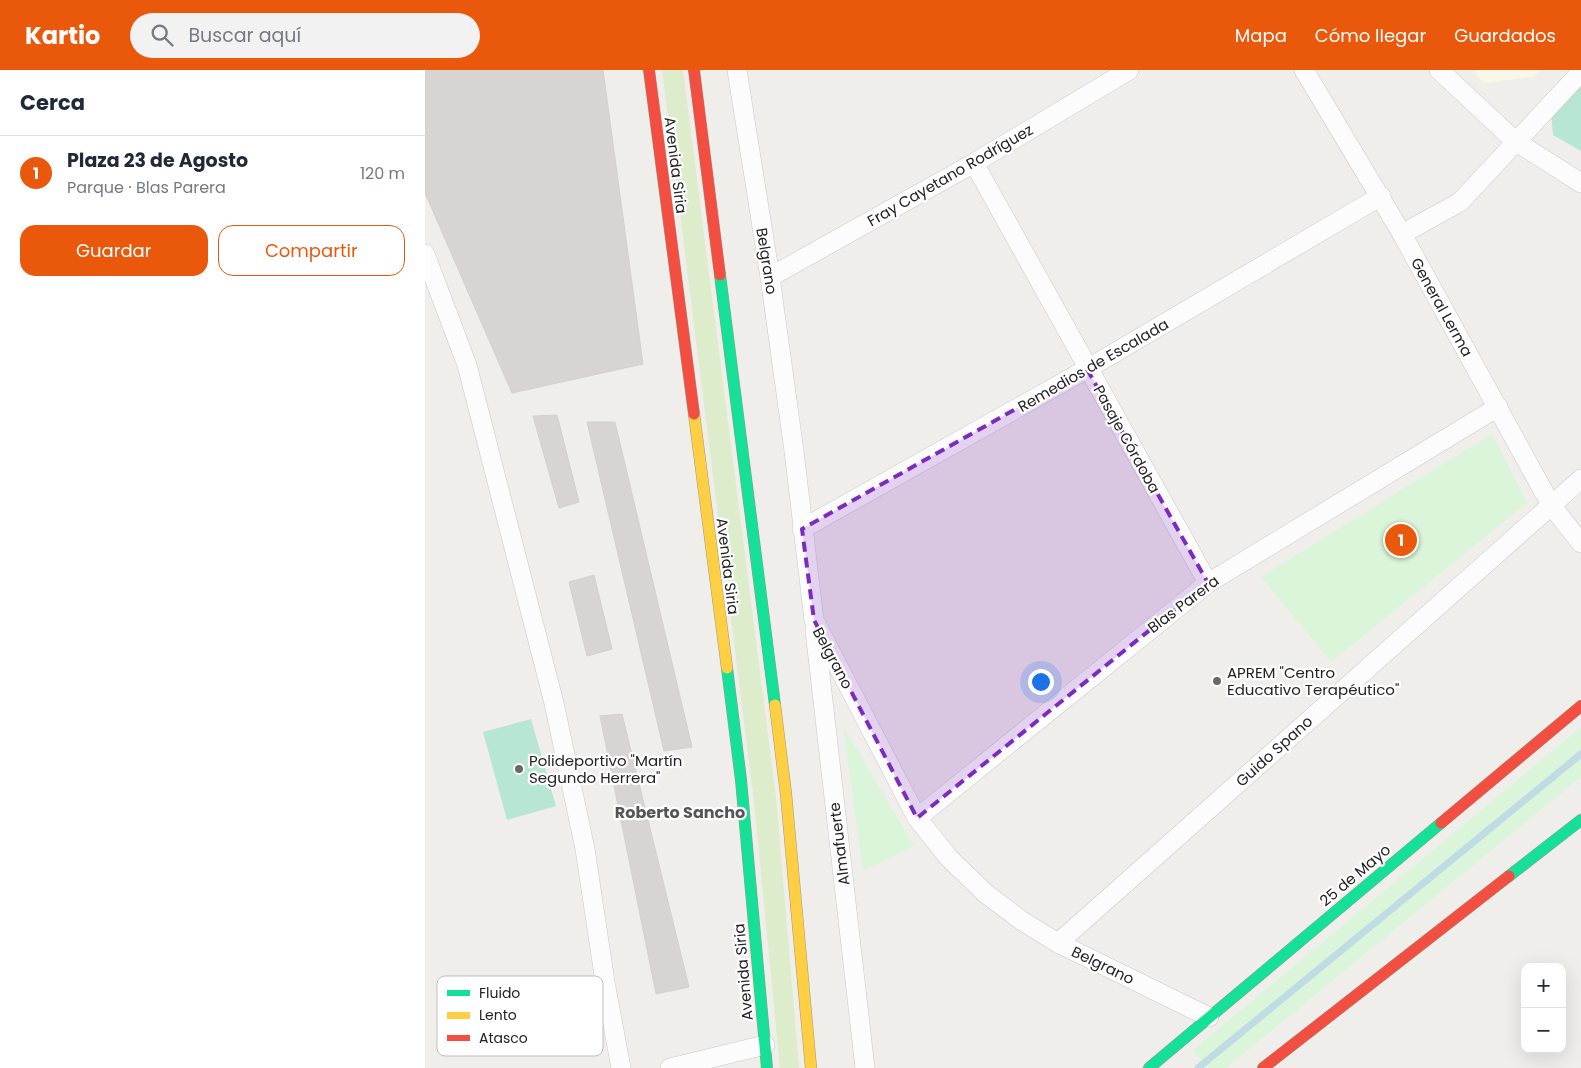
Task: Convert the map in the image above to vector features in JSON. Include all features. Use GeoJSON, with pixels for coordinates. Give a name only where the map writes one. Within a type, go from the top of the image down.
{"type":"FeatureCollection","features":[{"type":"Feature","properties":{"kind":"main road","name":"Avenida Siria"},"geometry":{"type":"LineString","coordinates":[[649,70],[741,780],[767,1068]]}},
{"type":"Feature","properties":{"kind":"main road","name":"Avenida Siria"},"geometry":{"type":"LineString","coordinates":[[694,70],[785,794],[811,1068]]}},
{"type":"Feature","properties":{"kind":"main road","name":"25 de Mayo"},"geometry":{"type":"LineString","coordinates":[[1161,1064],[1209,1017],[1581,706]]}},
{"type":"Feature","properties":{"kind":"main road"},"geometry":{"type":"LineString","coordinates":[[1263,1068],[1581,820]]}},
{"type":"Feature","properties":{"kind":"street","name":"Belgrano"},"geometry":{"type":"LineString","coordinates":[[737,70],[770,277],[814,620],[917,818],[949,858],[985,893],[1058,943],[1209,1017]]}},
{"type":"Feature","properties":{"kind":"street","name":"Fray Cayetano Rodríguez"},"geometry":{"type":"LineString","coordinates":[[770,277],[974,163],[1129,70]]}},
{"type":"Feature","properties":{"kind":"street","name":"General Lerma"},"geometry":{"type":"LineString","coordinates":[[1304,70],[1381,196],[1551,505],[1581,543]]}},
{"type":"Feature","properties":{"kind":"street"},"geometry":{"type":"LineString","coordinates":[[1439,70],[1515,141],[1581,184]]}},
{"type":"Feature","properties":{"kind":"street"},"geometry":{"type":"LineString","coordinates":[[1402,234],[1460,202],[1581,72]]}},
{"type":"Feature","properties":{"kind":"street","name":"Pasaje Córdoba"},"geometry":{"type":"LineString","coordinates":[[974,163],[1087,369],[1208,583]]}},
{"type":"Feature","properties":{"kind":"street","name":"Remedios de Escalada"},"geometry":{"type":"LineString","coordinates":[[802,529],[1087,369],[1381,196]]}},
{"type":"Feature","properties":{"kind":"street"},"geometry":{"type":"LineString","coordinates":[[425,254],[467,365],[554,703],[585,849],[605,982],[621,1068]]}},
{"type":"Feature","properties":{"kind":"street","name":"Blas Parera"},"geometry":{"type":"LineString","coordinates":[[917,818],[1208,583],[1498,407]]}},
{"type":"Feature","properties":{"kind":"street","name":"Guido Spano"},"geometry":{"type":"LineString","coordinates":[[1058,943],[1581,479]]}},
{"type":"Feature","properties":{"kind":"street","name":"Almafuerte"},"geometry":{"type":"LineString","coordinates":[[814,620],[865,1068]]}},
{"type":"Feature","properties":{"kind":"street"},"geometry":{"type":"LineString","coordinates":[[670,1068],[765,1045]]}},
{"type":"Feature","properties":{"kind":"highlighted area"},"geometry":{"type":"Polygon","coordinates":[[[1087,369],[1208,583],[917,818],[814,620],[802,529],[1087,369]]]}},
{"type":"Feature","properties":{"kind":"shaded area"},"geometry":{"type":"Polygon","coordinates":[[[1472,70],[1540,70],[1533,77],[1484,83],[1472,70]]]}},
{"type":"Feature","properties":{"kind":"green space"},"geometry":{"type":"Polygon","coordinates":[[[662,70],[683,70],[776,797],[799,1068],[780,1068],[754,802],[662,70]]]}},
{"type":"Feature","properties":{"kind":"green space"},"geometry":{"type":"Polygon","coordinates":[[[1581,84],[1581,151],[1553,135],[1551,113],[1581,84]]]}},
{"type":"Feature","properties":{"kind":"green space"},"geometry":{"type":"Polygon","coordinates":[[[1492,434],[1527,503],[1331,662],[1261,577],[1492,434]]]}},
{"type":"Feature","properties":{"kind":"green space","name":"Polideportivo \"Martín Segundo Herrera\""},"geometry":{"type":"Polygon","coordinates":[[[531,719],[556,806],[507,820],[483,732],[531,719]]]}},
{"type":"Feature","properties":{"kind":"green space"},"geometry":{"type":"Polygon","coordinates":[[[843,726],[914,846],[863,871],[843,726]]]}},
{"type":"Feature","properties":{"kind":"green space"},"geometry":{"type":"Polygon","coordinates":[[[1581,727],[1581,777],[1226,1068],[1207,1068],[1193,1050],[1581,727]]]}},
{"type":"Feature","properties":{"kind":"building"},"geometry":{"type":"Polygon","coordinates":[[[425,70],[603,70],[643,364],[512,393],[425,193],[425,70]]]}},
{"type":"Feature","properties":{"kind":"building"},"geometry":{"type":"Polygon","coordinates":[[[557,415],[579,502],[559,508],[533,416],[557,415]]]}},
{"type":"Feature","properties":{"kind":"building"},"geometry":{"type":"Polygon","coordinates":[[[587,422],[615,422],[692,747],[664,751],[587,422]]]}},
{"type":"Feature","properties":{"kind":"building"},"geometry":{"type":"Polygon","coordinates":[[[594,575],[612,649],[587,656],[569,582],[594,575]]]}},
{"type":"Feature","properties":{"kind":"building"},"geometry":{"type":"Polygon","coordinates":[[[622,714],[689,987],[656,994],[600,716],[622,714]]]}},
{"type":"Feature","properties":{"kind":"waterway"},"geometry":{"type":"LineString","coordinates":[[1198,1068],[1581,754]]}},
{"type":"Feature","properties":{"kind":"traffic: fast"},"geometry":{"type":"LineString","coordinates":[[720,275],[775,705]]}},
{"type":"Feature","properties":{"kind":"traffic: fast"},"geometry":{"type":"LineString","coordinates":[[727,668],[741,780],[767,1068]]}},
{"type":"Feature","properties":{"kind":"traffic: fast"},"geometry":{"type":"LineString","coordinates":[[1509,876],[1581,820]]}},
{"type":"Feature","properties":{"kind":"traffic: fast"},"geometry":{"type":"LineString","coordinates":[[1149,1068],[1441,823]]}},
{"type":"Feature","properties":{"kind":"traffic: slow"},"geometry":{"type":"LineString","coordinates":[[694,414],[727,668]]}},
{"type":"Feature","properties":{"kind":"traffic: slow"},"geometry":{"type":"LineString","coordinates":[[775,705],[786,794],[811,1068]]}},
{"type":"Feature","properties":{"kind":"traffic: jam"},"geometry":{"type":"LineString","coordinates":[[649,70],[694,414]]}},
{"type":"Feature","properties":{"kind":"traffic: jam"},"geometry":{"type":"LineString","coordinates":[[694,70],[720,275]]}},
{"type":"Feature","properties":{"kind":"traffic: jam"},"geometry":{"type":"LineString","coordinates":[[1441,823],[1581,706]]}},
{"type":"Feature","properties":{"kind":"traffic: jam"},"geometry":{"type":"LineString","coordinates":[[1263,1068],[1509,876]]}},
{"type":"Feature","properties":{"kind":"place","name":"Plaza 23 de Agosto"},"geometry":{"type":"Point","coordinates":[1401,540]}},
{"type":"Feature","properties":{"kind":"place","name":"APREM \"Centro Educativo Terapéutico\""},"geometry":{"type":"Point","coordinates":[1217,681]}},
{"type":"Feature","properties":{"kind":"place","name":"Polideportivo \"Martín Segundo Herrera\""},"geometry":{"type":"Point","coordinates":[519,769]}},
{"type":"Feature","properties":{"kind":"district","name":"Roberto Sancho"},"geometry":{"type":"Point","coordinates":[680,812]}}]}
